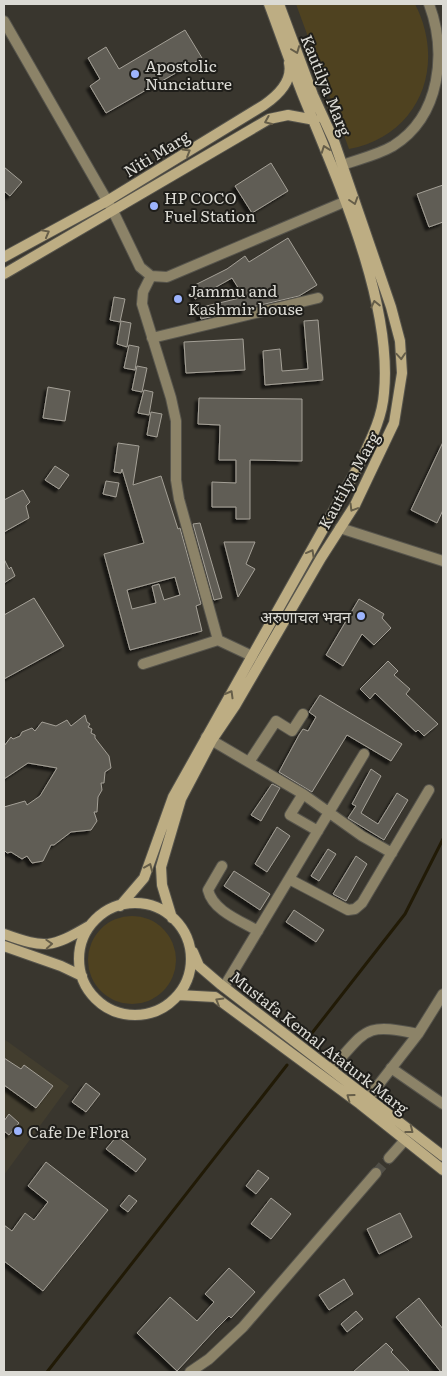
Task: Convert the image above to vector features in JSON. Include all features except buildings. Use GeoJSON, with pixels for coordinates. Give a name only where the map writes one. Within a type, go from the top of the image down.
{"type":"FeatureCollection","features":[{"type":"Feature","properties":{"kind":"street","name":"Kautilya Marg"},"geometry":{"type":"LineString","coordinates":[[172,918],[162,885],[162,867],[181,799],[209,738],[252,656],[352,480],[380,420],[384,393],[385,358],[379,320],[362,254],[344,202],[337,166],[315,120],[269,4]]}},
{"type":"Feature","properties":{"kind":"street","name":"Kautilya Marg"},"geometry":{"type":"LineString","coordinates":[[120,906],[144,878],[173,797],[209,738],[235,706],[279,627],[358,499],[394,423],[402,373],[400,341],[391,307],[337,166],[279,4]]}},
{"type":"Feature","properties":{"kind":"street"},"geometry":{"type":"LineString","coordinates":[[337,166],[370,156],[394,145],[414,128],[430,107],[440,83],[443,57],[440,31],[429,4]]}},
{"type":"Feature","properties":{"kind":"street"},"geometry":{"type":"LineString","coordinates":[[4,21],[113,211],[140,267],[151,276],[167,276],[344,202]]}},
{"type":"Feature","properties":{"kind":"street","name":"Niti Marg"},"geometry":{"type":"LineString","coordinates":[[4,257],[107,201],[249,116],[278,95],[287,81],[290,67],[285,48]]}},
{"type":"Feature","properties":{"kind":"street","name":"Niti Marg"},"geometry":{"type":"LineString","coordinates":[[4,274],[269,119],[288,115],[315,120]]}},
{"type":"Feature","properties":{"kind":"street"},"geometry":{"type":"LineString","coordinates":[[151,276],[143,292],[142,304],[171,398],[176,421],[176,480],[179,499],[218,640]]}},
{"type":"Feature","properties":{"kind":"street"},"geometry":{"type":"LineString","coordinates":[[152,338],[318,298]]}},
{"type":"Feature","properties":{"kind":"street"},"geometry":{"type":"LineString","coordinates":[[340,528],[443,561]]}},
{"type":"Feature","properties":{"kind":"street"},"geometry":{"type":"LineString","coordinates":[[143,664],[218,640],[252,656]]}},
{"type":"Feature","properties":{"kind":"street"},"geometry":{"type":"LineString","coordinates":[[249,762],[276,721],[292,731],[303,714]]}},
{"type":"Feature","properties":{"kind":"street"},"geometry":{"type":"LineString","coordinates":[[209,738],[303,794],[362,836],[392,853]]}},
{"type":"Feature","properties":{"kind":"street"},"geometry":{"type":"LineString","coordinates":[[224,987],[364,754]]}},
{"type":"Feature","properties":{"kind":"street"},"geometry":{"type":"LineString","coordinates":[[289,879],[348,910],[355,909],[362,903],[429,790]]}},
{"type":"Feature","properties":{"kind":"street"},"geometry":{"type":"LineString","coordinates":[[303,794],[290,814],[318,831]]}},
{"type":"Feature","properties":{"kind":"street"},"geometry":{"type":"LineString","coordinates":[[222,866],[208,890],[210,898],[216,906],[258,931]]}},
{"type":"Feature","properties":{"kind":"street"},"geometry":{"type":"LineString","coordinates":[[4,934],[48,946],[62,942],[91,925],[104,913],[120,906],[138,904],[156,908],[172,918],[182,929],[188,942],[191,961],[188,979],[178,995],[163,1008],[145,1014],[126,1014],[111,1010],[98,1001],[88,990],[82,976],[80,950],[91,925]]}},
{"type":"Feature","properties":{"kind":"street","name":"Mustafa Kemal Ataturk Marg"},"geometry":{"type":"LineString","coordinates":[[188,942],[199,966],[224,987],[443,1156]]}},
{"type":"Feature","properties":{"kind":"street"},"geometry":{"type":"LineString","coordinates":[[4,946],[61,966],[82,976]]}},
{"type":"Feature","properties":{"kind":"street"},"geometry":{"type":"LineString","coordinates":[[368,1098],[418,1034],[443,994]]}},
{"type":"Feature","properties":{"kind":"street","name":"Mustafa Kemal Ataturk Marg"},"geometry":{"type":"LineString","coordinates":[[178,995],[215,997],[443,1170]]}},
{"type":"Feature","properties":{"kind":"street"},"geometry":{"type":"LineString","coordinates":[[331,1069],[370,1030],[388,1028],[418,1034]]}},
{"type":"Feature","properties":{"kind":"street"},"geometry":{"type":"LineString","coordinates":[[391,1068],[443,1104]]}},
{"type":"Feature","properties":{"kind":"street"},"geometry":{"type":"LineString","coordinates":[[390,1158],[405,1140]]}},
{"type":"Feature","properties":{"kind":"street"},"geometry":{"type":"LineString","coordinates":[[190,1372],[209,1359],[243,1327],[376,1173]]}},
{"type":"Feature","properties":{"kind":"shaded area"},"geometry":{"type":"Polygon","coordinates":[[[296,4],[415,4],[424,27],[428,51],[427,74],[420,95],[409,114],[393,130],[373,142],[349,149],[296,4]]]}},
{"type":"Feature","properties":{"kind":"shaded area"},"geometry":{"type":"Polygon","coordinates":[[[123,916],[141,916],[157,923],[169,935],[176,951],[176,969],[169,985],[157,997],[141,1004],[123,1004],[107,997],[95,985],[88,969],[88,951],[95,935],[107,923],[123,916]]]}},
{"type":"Feature","properties":{"kind":"shaded area"},"geometry":{"type":"Polygon","coordinates":[[[4,1039],[69,1086],[4,1175],[4,1039]]]}},
{"type":"Feature","properties":{"kind":"waterway"},"geometry":{"type":"LineString","coordinates":[[312,1033],[405,914],[443,839]]}},
{"type":"Feature","properties":{"kind":"waterway"},"geometry":{"type":"LineString","coordinates":[[47,1372],[287,1065]]}},
{"type":"Feature","properties":{"kind":"tunnel"},"geometry":{"type":"LineString","coordinates":[[376,1173],[389,1158]]}},
{"type":"Feature","properties":{"kind":"place","name":"Apostolic Nunciature"},"geometry":{"type":"Point","coordinates":[135,74]}},
{"type":"Feature","properties":{"kind":"place","name":"HP COCO Fuel Station"},"geometry":{"type":"Point","coordinates":[154,206]}},
{"type":"Feature","properties":{"kind":"place","name":"Jammu and Kashmir house"},"geometry":{"type":"Point","coordinates":[178,299]}},
{"type":"Feature","properties":{"kind":"place","name":"अरुणाचल भवन"},"geometry":{"type":"Point","coordinates":[361,616]}},
{"type":"Feature","properties":{"kind":"place","name":"Cafe De Flora"},"geometry":{"type":"Point","coordinates":[18,1131]}}]}
